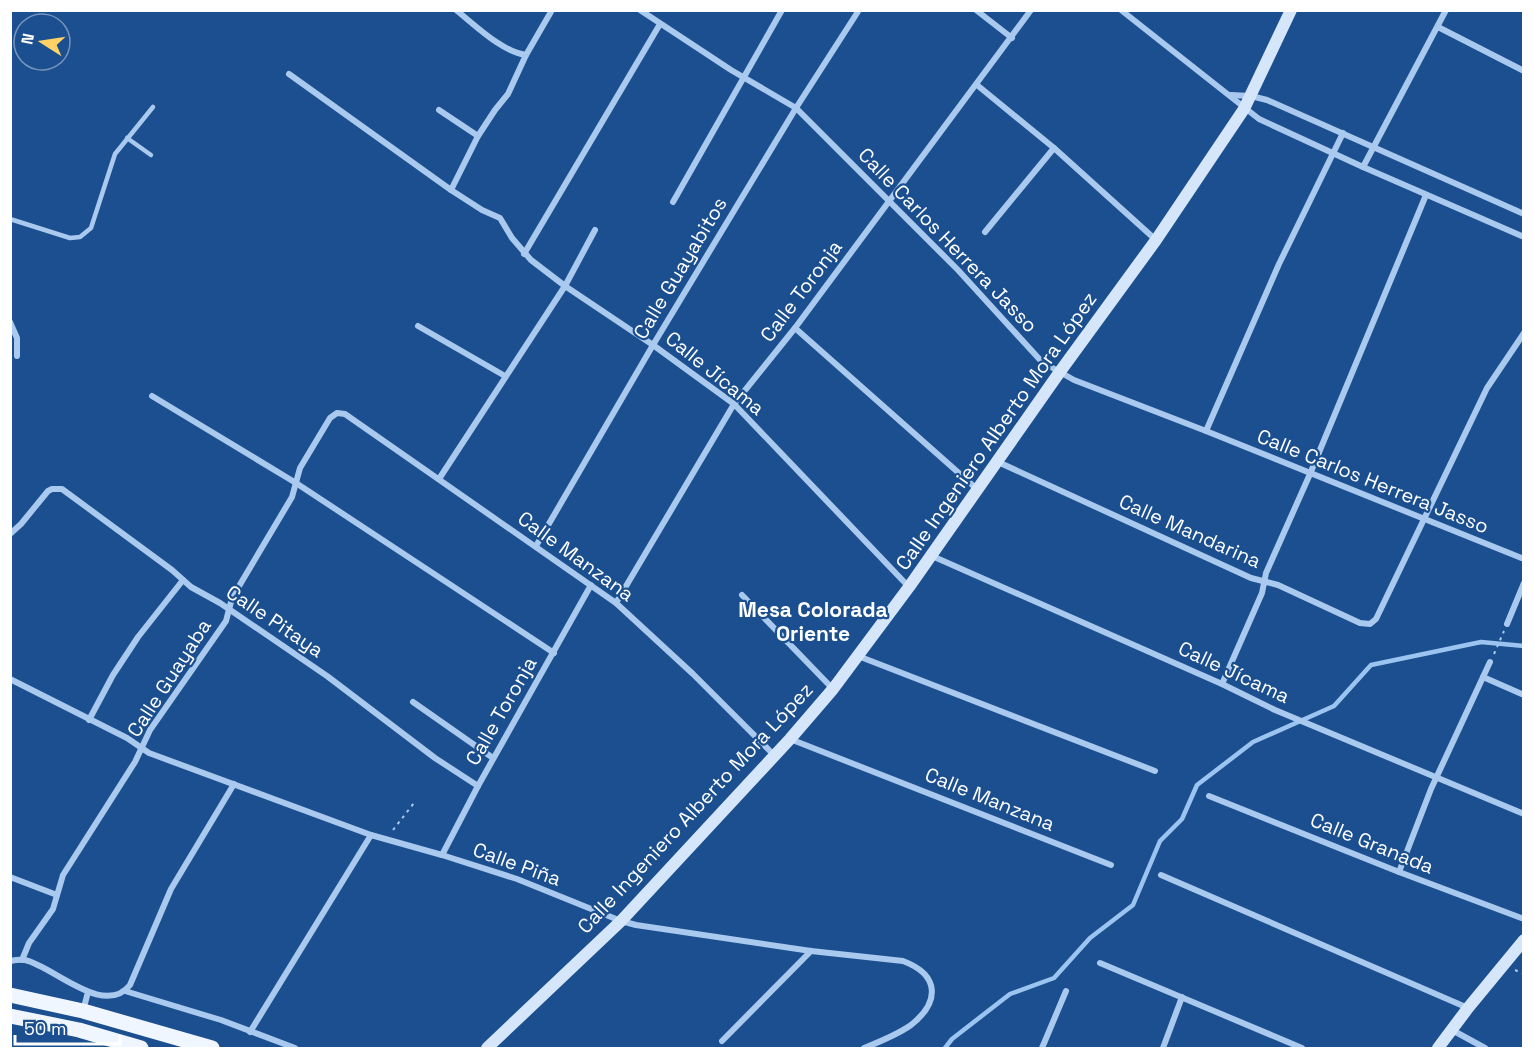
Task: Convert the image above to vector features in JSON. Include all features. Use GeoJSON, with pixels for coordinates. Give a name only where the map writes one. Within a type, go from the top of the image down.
{"type":"FeatureCollection","features":[{"type":"Feature","properties":{"kind":"main road"},"geometry":{"type":"LineString","coordinates":[[10,995],[83,1011],[212,1048]]}},
{"type":"Feature","properties":{"kind":"main road"},"geometry":{"type":"LineString","coordinates":[[10,1016],[79,1030],[141,1048]]}},
{"type":"Feature","properties":{"kind":"street"},"geometry":{"type":"LineString","coordinates":[[456,10],[506,48],[526,55]]}},
{"type":"Feature","properties":{"kind":"street"},"geometry":{"type":"LineString","coordinates":[[451,190],[478,136],[508,94],[526,55],[552,10]]}},
{"type":"Feature","properties":{"kind":"street","name":"Calle Carlos Herrera Jasso"},"geometry":{"type":"LineString","coordinates":[[640,10],[796,108],[958,270],[1042,362],[1059,373],[1524,559]]}},
{"type":"Feature","properties":{"kind":"street"},"geometry":{"type":"LineString","coordinates":[[673,202],[745,78],[766,36],[778,21],[782,10]]}},
{"type":"Feature","properties":{"kind":"street","name":"Calle Guayabitos"},"geometry":{"type":"LineString","coordinates":[[536,546],[652,345],[796,108],[859,10]]}},
{"type":"Feature","properties":{"kind":"street"},"geometry":{"type":"LineString","coordinates":[[976,10],[1012,38]]}},
{"type":"Feature","properties":{"kind":"street","name":"Calle Toronja"},"geometry":{"type":"LineString","coordinates":[[616,603],[734,404],[795,328],[1031,10]]}},
{"type":"Feature","properties":{"kind":"street"},"geometry":{"type":"LineString","coordinates":[[1121,10],[1259,119],[1524,237]]}},
{"type":"Feature","properties":{"kind":"street","name":"Calle Ingeniero Alberto Mora López"},"geometry":{"type":"LineString","coordinates":[[487,1048],[621,921],[833,689],[932,556],[1059,373],[1156,240],[1244,109],[1292,10]]}},
{"type":"Feature","properties":{"kind":"street"},"geometry":{"type":"LineString","coordinates":[[1363,167],[1446,10]]}},
{"type":"Feature","properties":{"kind":"street"},"geometry":{"type":"LineString","coordinates":[[525,254],[660,24]]}},
{"type":"Feature","properties":{"kind":"street"},"geometry":{"type":"LineString","coordinates":[[1438,27],[1524,71]]}},
{"type":"Feature","properties":{"kind":"street","name":"Calle Jícama"},"geometry":{"type":"LineString","coordinates":[[289,74],[451,190],[482,210],[500,218],[525,254],[565,286],[734,404],[909,587]]}},
{"type":"Feature","properties":{"kind":"street"},"geometry":{"type":"LineString","coordinates":[[977,85],[1054,148],[1156,240]]}},
{"type":"Feature","properties":{"kind":"street"},"geometry":{"type":"LineString","coordinates":[[1230,95],[1251,96],[1267,100],[1524,214]]}},
{"type":"Feature","properties":{"kind":"street"},"geometry":{"type":"LineString","coordinates":[[439,110],[478,136]]}},
{"type":"Feature","properties":{"kind":"street"},"geometry":{"type":"LineString","coordinates":[[1206,431],[1268,288],[1343,133]]}},
{"type":"Feature","properties":{"kind":"street"},"geometry":{"type":"LineString","coordinates":[[985,232],[1054,148]]}},
{"type":"Feature","properties":{"kind":"street"},"geometry":{"type":"LineString","coordinates":[[1222,684],[1262,593],[1266,573],[1310,474],[1426,195]]}},
{"type":"Feature","properties":{"kind":"street"},"geometry":{"type":"LineString","coordinates":[[439,479],[565,286],[595,230]]}},
{"type":"Feature","properties":{"kind":"street"},"geometry":{"type":"LineString","coordinates":[[10,322],[17,338],[17,356]]}},
{"type":"Feature","properties":{"kind":"street"},"geometry":{"type":"LineString","coordinates":[[418,326],[505,376]]}},
{"type":"Feature","properties":{"kind":"street"},"geometry":{"type":"LineString","coordinates":[[795,328],[978,490]]}},
{"type":"Feature","properties":{"kind":"street"},"geometry":{"type":"LineString","coordinates":[[1424,519],[1487,388],[1524,333]]}},
{"type":"Feature","properties":{"kind":"street"},"geometry":{"type":"LineString","coordinates":[[152,396],[296,483],[554,653]]}},
{"type":"Feature","properties":{"kind":"street","name":"Calle Manzana"},"geometry":{"type":"LineString","coordinates":[[337,413],[345,414],[616,603],[693,674],[774,755]]}},
{"type":"Feature","properties":{"kind":"street","name":"Calle Guayaba"},"geometry":{"type":"LineString","coordinates":[[22,960],[29,943],[53,909],[63,875],[135,762],[150,730],[226,621],[232,598],[292,497],[300,468],[330,418],[337,413]]}},
{"type":"Feature","properties":{"kind":"street","name":"Calle Mandarina"},"geometry":{"type":"LineString","coordinates":[[998,462],[1251,578],[1278,585],[1360,623],[1370,624],[1376,619],[1424,519]]}},
{"type":"Feature","properties":{"kind":"street","name":"Calle Pitaya"},"geometry":{"type":"LineString","coordinates":[[10,534],[25,520],[43,495],[52,489],[62,489],[191,587],[229,609],[327,676],[435,758],[478,786]]}},
{"type":"Feature","properties":{"kind":"street","name":"Calle Jícama"},"geometry":{"type":"LineString","coordinates":[[932,556],[1222,684],[1275,710],[1524,814]]}},
{"type":"Feature","properties":{"kind":"street"},"geometry":{"type":"LineString","coordinates":[[89,720],[138,637],[183,580]]}},
{"type":"Feature","properties":{"kind":"street"},"geometry":{"type":"LineString","coordinates":[[1507,624],[1524,583]]}},
{"type":"Feature","properties":{"kind":"street","name":"Calle Toronja"},"geometry":{"type":"LineString","coordinates":[[442,855],[493,758],[591,585]]}},
{"type":"Feature","properties":{"kind":"street"},"geometry":{"type":"LineString","coordinates":[[742,595],[823,676],[833,689]]}},
{"type":"Feature","properties":{"kind":"street"},"geometry":{"type":"LineString","coordinates":[[858,656],[1155,771]]}},
{"type":"Feature","properties":{"kind":"street"},"geometry":{"type":"LineString","coordinates":[[1399,872],[1437,777],[1490,662]]}},
{"type":"Feature","properties":{"kind":"street"},"geometry":{"type":"LineString","coordinates":[[1483,677],[1524,695]]}},
{"type":"Feature","properties":{"kind":"street","name":"Calle Piña"},"geometry":{"type":"LineString","coordinates":[[10,679],[127,738],[141,749],[371,835],[517,879],[621,921],[811,951],[903,962],[917,968],[930,979],[933,986],[932,997],[919,1017],[904,1030],[864,1048]]}},
{"type":"Feature","properties":{"kind":"street"},"geometry":{"type":"LineString","coordinates":[[413,702],[493,758]]}},
{"type":"Feature","properties":{"kind":"street","name":"Calle Manzana"},"geometry":{"type":"LineString","coordinates":[[789,739],[1111,865]]}},
{"type":"Feature","properties":{"kind":"street"},"geometry":{"type":"LineString","coordinates":[[10,961],[22,960],[62,977],[88,992],[111,996],[125,991],[130,985],[171,889],[234,784]]}},
{"type":"Feature","properties":{"kind":"street","name":"Calle Granada"},"geometry":{"type":"LineString","coordinates":[[1209,796],[1524,919]]}},
{"type":"Feature","properties":{"kind":"street"},"geometry":{"type":"LineString","coordinates":[[250,1032],[371,835]]}},
{"type":"Feature","properties":{"kind":"street"},"geometry":{"type":"LineString","coordinates":[[1161,874],[1468,1008]]}},
{"type":"Feature","properties":{"kind":"street"},"geometry":{"type":"LineString","coordinates":[[10,877],[57,895]]}},
{"type":"Feature","properties":{"kind":"street"},"geometry":{"type":"LineString","coordinates":[[1438,1048],[1524,940]]}},
{"type":"Feature","properties":{"kind":"street"},"geometry":{"type":"LineString","coordinates":[[722,1041],[811,951]]}},
{"type":"Feature","properties":{"kind":"street"},"geometry":{"type":"LineString","coordinates":[[1100,963],[1182,997],[1283,1045],[1302,1048]]}},
{"type":"Feature","properties":{"kind":"street"},"geometry":{"type":"LineString","coordinates":[[1042,1048],[1066,990]]}},
{"type":"Feature","properties":{"kind":"street"},"geometry":{"type":"LineString","coordinates":[[125,991],[221,1020],[295,1048]]}},
{"type":"Feature","properties":{"kind":"street"},"geometry":{"type":"LineString","coordinates":[[83,1011],[88,992]]}},
{"type":"Feature","properties":{"kind":"street"},"geometry":{"type":"LineString","coordinates":[[1163,1048],[1182,997]]}},
{"type":"Feature","properties":{"kind":"street"},"geometry":{"type":"LineString","coordinates":[[1452,1030],[1485,1048]]}},
{"type":"Feature","properties":{"kind":"lane"},"geometry":{"type":"LineString","coordinates":[[10,219],[70,238],[87,233],[94,222],[111,161],[153,107]]}},
{"type":"Feature","properties":{"kind":"lane"},"geometry":{"type":"LineString","coordinates":[[127,138],[151,155]]}},
{"type":"Feature","properties":{"kind":"path"},"geometry":{"type":"LineString","coordinates":[[1497,648],[1500,642]]}},
{"type":"Feature","properties":{"kind":"path"},"geometry":{"type":"LineString","coordinates":[[386,839],[414,802]]}},
{"type":"Feature","properties":{"kind":"waterway"},"geometry":{"type":"LineString","coordinates":[[945,1048],[952,1039],[1010,994],[1054,978],[1090,938],[1133,905],[1160,841],[1182,819],[1197,785],[1253,742],[1334,706],[1371,665],[1481,642],[1524,646]]}},
{"type":"Feature","properties":{"kind":"district","name":"Mesa Colorada Oriente"},"geometry":{"type":"Point","coordinates":[813,621]}}]}
